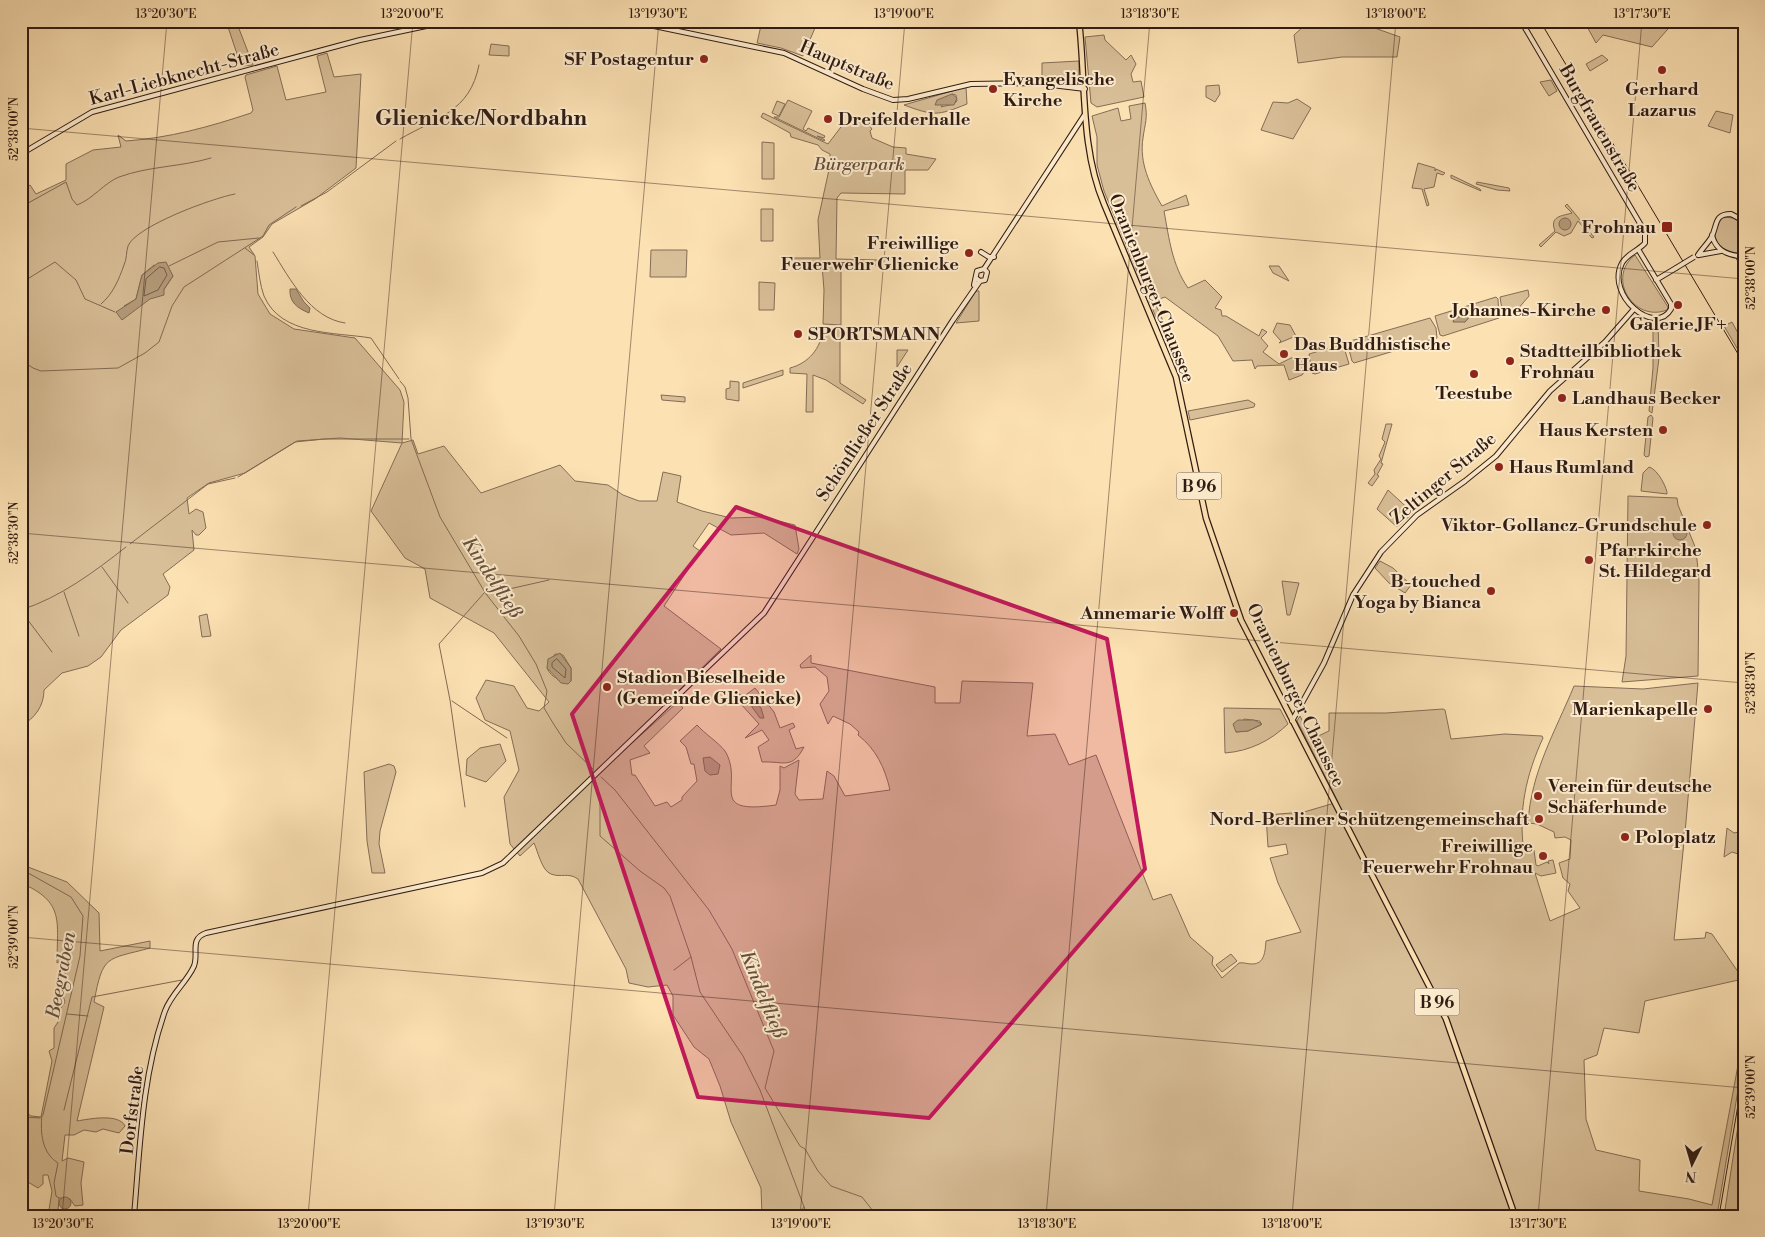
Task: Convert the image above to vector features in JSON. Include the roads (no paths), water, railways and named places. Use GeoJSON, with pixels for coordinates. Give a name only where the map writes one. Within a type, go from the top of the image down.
{"type":"FeatureCollection","features":[{"type":"Feature","properties":{"kind":"main road","name":"Oranienburger Chaussee"},"geometry":{"type":"LineString","coordinates":[[1079,21],[1092,169],[1099,192],[1176,377],[1206,518],[1236,606],[1245,629],[1446,1019],[1515,1216]]}},
{"type":"Feature","properties":{"kind":"street","name":"Karl-Liebknecht-Straße"},"geometry":{"type":"LineString","coordinates":[[21,154],[92,112],[360,40],[450,21]]}},
{"type":"Feature","properties":{"kind":"street","name":"Hauptstraße"},"geometry":{"type":"LineString","coordinates":[[630,21],[784,53],[887,99],[908,99],[964,85],[988,83],[1035,83],[1085,89]]}},
{"type":"Feature","properties":{"kind":"street","name":"Burgfrauenstraße"},"geometry":{"type":"LineString","coordinates":[[1521,21],[1645,232],[1646,240],[1638,249]]}},
{"type":"Feature","properties":{"kind":"street"},"geometry":{"type":"LineString","coordinates":[[986,270],[977,270],[978,279],[987,279],[986,270],[989,264],[1086,114]]}},
{"type":"Feature","properties":{"kind":"street"},"geometry":{"type":"LineString","coordinates":[[1075,129],[1082,126],[1088,132]]}},
{"type":"Feature","properties":{"kind":"street"},"geometry":{"type":"LineString","coordinates":[[1698,255],[1712,235],[1716,220],[1722,215],[1731,214],[1744,221]]}},
{"type":"Feature","properties":{"kind":"street"},"geometry":{"type":"LineString","coordinates":[[1712,235],[1715,245],[1721,251]]}},
{"type":"Feature","properties":{"kind":"street"},"geometry":{"type":"LineString","coordinates":[[1638,249],[1656,280],[1671,304],[1671,311],[1652,317],[1634,309],[1622,294],[1619,277],[1625,259],[1638,249]]}},
{"type":"Feature","properties":{"kind":"street"},"geometry":{"type":"LineString","coordinates":[[1656,280],[1698,255],[1721,251],[1738,256],[1744,254]]}},
{"type":"Feature","properties":{"kind":"street"},"geometry":{"type":"LineString","coordinates":[[981,252],[986,256],[994,256]]}},
{"type":"Feature","properties":{"kind":"street"},"geometry":{"type":"LineString","coordinates":[[1738,256],[1744,268]]}},
{"type":"Feature","properties":{"kind":"street","name":"Schönfließer Straße"},"geometry":{"type":"LineString","coordinates":[[165,1009],[194,966],[195,944],[198,937],[206,933],[296,915],[494,868],[534,834],[759,618],[795,566],[978,279]]}},
{"type":"Feature","properties":{"kind":"street","name":"Zeltinger Straße"},"geometry":{"type":"LineString","coordinates":[[1292,721],[1324,663],[1353,595],[1381,552],[1417,515],[1496,456],[1550,391],[1605,342],[1634,309]]}},
{"type":"Feature","properties":{"kind":"street","name":"Dorfstraße"},"geometry":{"type":"LineString","coordinates":[[134,1216],[147,1082],[165,1009]]}},
{"type":"Feature","properties":{"kind":"water"},"geometry":{"type":"Polygon","coordinates":[[[952,94],[957,98],[954,105],[935,105],[937,100],[952,94]]]}},
{"type":"Feature","properties":{"kind":"water"},"geometry":{"type":"Polygon","coordinates":[[[1567,218],[1570,219],[1570,229],[1563,230],[1560,229],[1559,222],[1560,219],[1567,218]]]}},
{"type":"Feature","properties":{"kind":"water"},"geometry":{"type":"Polygon","coordinates":[[[166,262],[173,276],[164,289],[164,295],[150,299],[122,320],[116,312],[136,299],[142,275],[158,263],[166,262]]]}},
{"type":"Feature","properties":{"kind":"water"},"geometry":{"type":"Polygon","coordinates":[[[290,289],[296,289],[310,308],[309,313],[292,301],[290,289]]]}},
{"type":"Feature","properties":{"kind":"water"},"geometry":{"type":"Polygon","coordinates":[[[1478,309],[1479,313],[1470,316],[1465,322],[1453,322],[1454,319],[1478,309]]]}},
{"type":"Feature","properties":{"kind":"water"},"geometry":{"type":"Polygon","coordinates":[[[1680,526],[1685,528],[1687,533],[1685,538],[1680,540],[1675,538],[1673,533],[1675,528],[1680,526]]]}},
{"type":"Feature","properties":{"kind":"water"},"geometry":{"type":"Polygon","coordinates":[[[560,653],[571,668],[571,681],[568,684],[561,683],[547,668],[548,659],[560,653]]]}},
{"type":"Feature","properties":{"kind":"water"},"geometry":{"type":"Polygon","coordinates":[[[754,700],[761,708],[764,718],[760,718],[752,707],[751,702],[754,700]]]}},
{"type":"Feature","properties":{"kind":"water"},"geometry":{"type":"Polygon","coordinates":[[[1238,720],[1254,720],[1262,724],[1248,731],[1236,732],[1233,724],[1238,720]]]}},
{"type":"Feature","properties":{"kind":"water"},"geometry":{"type":"Polygon","coordinates":[[[710,757],[720,765],[718,774],[710,775],[705,771],[703,758],[710,757]]]}},
{"type":"Feature","properties":{"kind":"water"},"geometry":{"type":"Polygon","coordinates":[[[67,1197],[70,1198],[70,1208],[63,1209],[60,1208],[59,1201],[60,1198],[67,1197]]]}},
{"type":"Feature","properties":{"kind":"waterway"},"geometry":{"type":"LineString","coordinates":[[400,139],[438,119],[460,104],[474,81],[479,65]]}},
{"type":"Feature","properties":{"kind":"waterway"},"geometry":{"type":"LineString","coordinates":[[301,206],[327,192],[396,141]]}},
{"type":"Feature","properties":{"kind":"waterway"},"geometry":{"type":"LineString","coordinates":[[21,207],[66,182],[72,199],[77,205],[108,183],[130,173],[211,158]]}},
{"type":"Feature","properties":{"kind":"waterway"},"geometry":{"type":"LineString","coordinates":[[101,304],[115,286],[125,263],[128,246],[134,238],[176,214],[235,194]]}},
{"type":"Feature","properties":{"kind":"waterway","name":"Kindelfließ"},"geometry":{"type":"LineString","coordinates":[[21,360],[41,371],[118,368],[145,353],[159,342],[172,306],[184,287],[263,236],[269,225],[296,207]]}},
{"type":"Feature","properties":{"kind":"waterway"},"geometry":{"type":"LineString","coordinates":[[169,266],[218,242],[259,238]]}},
{"type":"Feature","properties":{"kind":"waterway"},"geometry":{"type":"LineString","coordinates":[[245,248],[254,255]]}},
{"type":"Feature","properties":{"kind":"waterway","name":"Kindelfließ"},"geometry":{"type":"LineString","coordinates":[[273,252],[294,285],[311,305],[321,314],[345,323]]}},
{"type":"Feature","properties":{"kind":"waterway","name":"Kindelfließ"},"geometry":{"type":"LineString","coordinates":[[257,261],[264,296],[272,309],[283,319],[310,330],[371,338],[399,379]]}},
{"type":"Feature","properties":{"kind":"waterway"},"geometry":{"type":"LineString","coordinates":[[21,283],[55,262],[76,280],[85,299],[115,312]]}},
{"type":"Feature","properties":{"kind":"waterway","name":"Kindelfließ"},"geometry":{"type":"LineString","coordinates":[[400,381],[405,387],[408,398],[411,439],[440,517],[486,594],[519,636],[536,664],[547,691],[544,708],[553,723],[566,743],[593,769]]}},
{"type":"Feature","properties":{"kind":"waterway"},"geometry":{"type":"LineString","coordinates":[[238,477],[295,442],[324,439],[409,439]]}},
{"type":"Feature","properties":{"kind":"waterway"},"geometry":{"type":"LineString","coordinates":[[130,544],[208,484],[235,478]]}},
{"type":"Feature","properties":{"kind":"waterway"},"geometry":{"type":"LineString","coordinates":[[21,610],[36,605],[63,591],[126,547]]}},
{"type":"Feature","properties":{"kind":"waterway"},"geometry":{"type":"LineString","coordinates":[[102,567],[128,603]]}},
{"type":"Feature","properties":{"kind":"waterway"},"geometry":{"type":"LineString","coordinates":[[487,594],[549,580]]}},
{"type":"Feature","properties":{"kind":"waterway"},"geometry":{"type":"LineString","coordinates":[[64,592],[79,636]]}},
{"type":"Feature","properties":{"kind":"waterway"},"geometry":{"type":"LineString","coordinates":[[465,807],[450,700],[439,644],[485,592]]}},
{"type":"Feature","properties":{"kind":"waterway"},"geometry":{"type":"LineString","coordinates":[[21,611],[52,652]]}},
{"type":"Feature","properties":{"kind":"waterway"},"geometry":{"type":"LineString","coordinates":[[452,701],[507,738]]}},
{"type":"Feature","properties":{"kind":"waterway","name":"Kindelfließ"},"geometry":{"type":"LineString","coordinates":[[601,777],[615,790],[709,910],[732,949],[774,1051],[765,1088],[800,1146],[805,1149],[818,1171],[831,1186],[862,1197],[877,1216]]}},
{"type":"Feature","properties":{"kind":"waterway","name":"Kindelfließ"},"geometry":{"type":"LineString","coordinates":[[600,800],[600,836],[640,871],[664,888],[670,896],[691,957],[700,992],[743,1056],[760,1090],[806,1212],[836,1216]]}},
{"type":"Feature","properties":{"kind":"waterway","name":"Beegraben"},"geometry":{"type":"LineString","coordinates":[[21,869],[71,897],[83,916],[80,956],[43,1115]]}},
{"type":"Feature","properties":{"kind":"waterway"},"geometry":{"type":"LineString","coordinates":[[674,970],[691,957]]}},
{"type":"Feature","properties":{"kind":"waterway"},"geometry":{"type":"LineString","coordinates":[[64,1110],[92,997],[182,980]]}},
{"type":"Feature","properties":{"kind":"waterway"},"geometry":{"type":"LineString","coordinates":[[67,1014],[88,1016]]}},
{"type":"Feature","properties":{"kind":"waterway","name":"Beegraben"},"geometry":{"type":"LineString","coordinates":[[42,1115],[41,1129],[43,1142],[48,1154],[58,1163],[54,1183],[56,1196],[59,1198]]}},
{"type":"Feature","properties":{"kind":"waterway"},"geometry":{"type":"LineString","coordinates":[[21,1117],[40,1118]]}},
{"type":"Feature","properties":{"kind":"waterway"},"geometry":{"type":"LineString","coordinates":[[797,1216],[804,1207]]}},
{"type":"Feature","properties":{"kind":"waterway","name":"Beegraben"},"geometry":{"type":"LineString","coordinates":[[62,1209],[63,1216]]}},
{"type":"Feature","properties":{"kind":"tram line"},"geometry":{"type":"LineString","coordinates":[[1540,21],[1744,364]]}},
{"type":"Feature","properties":{"kind":"tram line"},"geometry":{"type":"LineString","coordinates":[[1719,1216],[1744,1070]]}},
{"type":"Feature","properties":{"kind":"place","name":"SF Postagentur"},"geometry":{"type":"Point","coordinates":[704,59]}},
{"type":"Feature","properties":{"kind":"place","name":"Gerhard Lazarus"},"geometry":{"type":"Point","coordinates":[1662,70]}},
{"type":"Feature","properties":{"kind":"place","name":"Evangelische Kirche"},"geometry":{"type":"Point","coordinates":[993,89]}},
{"type":"Feature","properties":{"kind":"place","name":"Dreifelderhalle"},"geometry":{"type":"Point","coordinates":[828,119]}},
{"type":"Feature","properties":{"kind":"place","name":"Frohnau"},"geometry":{"type":"Point","coordinates":[1667,227]}},
{"type":"Feature","properties":{"kind":"place","name":"Freiwillige Feuerwehr Glienicke"},"geometry":{"type":"Point","coordinates":[969,253]}},
{"type":"Feature","properties":{"kind":"place","name":"Galerie JF+"},"geometry":{"type":"Point","coordinates":[1678,305]}},
{"type":"Feature","properties":{"kind":"place","name":"Johannes-Kirche"},"geometry":{"type":"Point","coordinates":[1606,310]}},
{"type":"Feature","properties":{"kind":"place","name":"SPORTSMANN"},"geometry":{"type":"Point","coordinates":[798,334]}},
{"type":"Feature","properties":{"kind":"place","name":"Das Buddhistische Haus"},"geometry":{"type":"Point","coordinates":[1284,354]}},
{"type":"Feature","properties":{"kind":"place","name":"Stadtteilbibliothek Frohnau"},"geometry":{"type":"Point","coordinates":[1510,361]}},
{"type":"Feature","properties":{"kind":"place","name":"Teestube"},"geometry":{"type":"Point","coordinates":[1474,374]}},
{"type":"Feature","properties":{"kind":"place","name":"Landhaus Becker"},"geometry":{"type":"Point","coordinates":[1562,398]}},
{"type":"Feature","properties":{"kind":"place","name":"Haus Kersten"},"geometry":{"type":"Point","coordinates":[1663,430]}},
{"type":"Feature","properties":{"kind":"place","name":"Haus Rumland"},"geometry":{"type":"Point","coordinates":[1499,467]}},
{"type":"Feature","properties":{"kind":"place","name":"Viktor-Gollancz-Grundschule"},"geometry":{"type":"Point","coordinates":[1707,525]}},
{"type":"Feature","properties":{"kind":"place","name":"Pfarrkirche St. Hildegard"},"geometry":{"type":"Point","coordinates":[1589,560]}},
{"type":"Feature","properties":{"kind":"place","name":"B-touched Yoga by Bianca"},"geometry":{"type":"Point","coordinates":[1491,591]}},
{"type":"Feature","properties":{"kind":"place","name":"Annemarie Wolff"},"geometry":{"type":"Point","coordinates":[1234,613]}},
{"type":"Feature","properties":{"kind":"place","name":"Stadion Bieselheide (Gemeinde Glienicke)"},"geometry":{"type":"Point","coordinates":[607,687]}},
{"type":"Feature","properties":{"kind":"place","name":"Marienkapelle"},"geometry":{"type":"Point","coordinates":[1708,709]}},
{"type":"Feature","properties":{"kind":"place","name":"Verein für deutsche Schäferhunde"},"geometry":{"type":"Point","coordinates":[1538,796]}},
{"type":"Feature","properties":{"kind":"place","name":"Nord-Berliner Schützengemeinschaft"},"geometry":{"type":"Point","coordinates":[1539,819]}},
{"type":"Feature","properties":{"kind":"place","name":"Poloplatz"},"geometry":{"type":"Point","coordinates":[1625,837]}},
{"type":"Feature","properties":{"kind":"place","name":"Freiwillige Feuerwehr Frohnau"},"geometry":{"type":"Point","coordinates":[1543,856]}},
{"type":"Feature","properties":{"kind":"district","name":"Glienicke/Nordbahn"},"geometry":{"type":"Point","coordinates":[481,117]}},
{"type":"Feature","properties":{"kind":"park label","name":"Bürgerpark"},"geometry":{"type":"Point","coordinates":[859,164]}}]}
